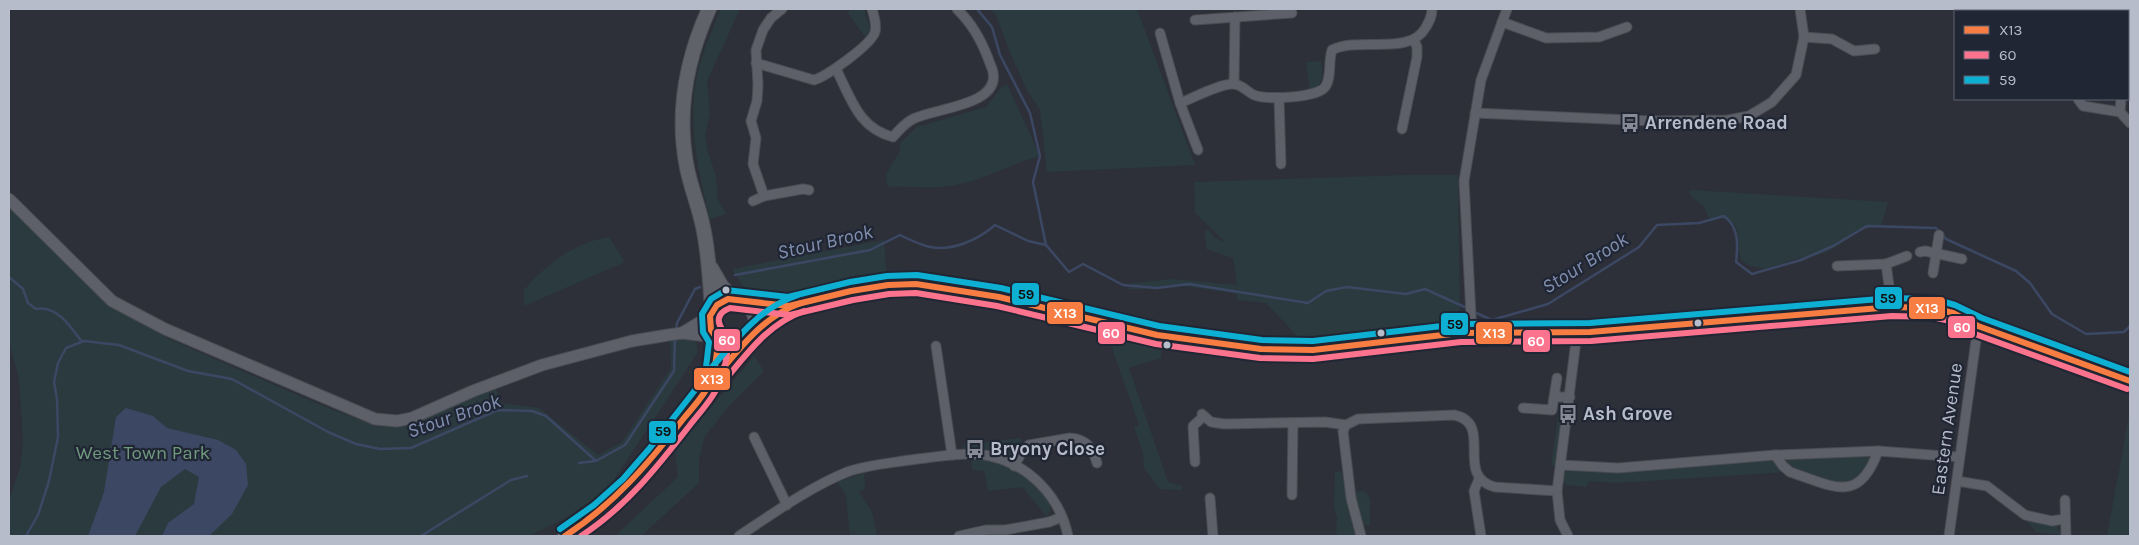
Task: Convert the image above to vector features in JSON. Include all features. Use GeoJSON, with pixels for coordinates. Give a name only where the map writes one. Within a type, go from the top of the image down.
{"type":"FeatureCollection","features":[{"type":"Feature","properties":{"kind":"main road"},"geometry":{"type":"LineString","coordinates":[[709,9],[689,66],[684,89],[682,117],[683,146],[687,170],[704,226],[709,263],[711,330],[717,338],[731,345],[748,337]]}},
{"type":"Feature","properties":{"kind":"main road"},"geometry":{"type":"LineString","coordinates":[[565,536],[604,509],[636,480],[748,337],[756,320],[751,308],[722,287],[709,263]]}},
{"type":"Feature","properties":{"kind":"main road"},"geometry":{"type":"LineString","coordinates":[[711,313],[722,301],[738,300]]}},
{"type":"Feature","properties":{"kind":"main road"},"geometry":{"type":"LineString","coordinates":[[710,384],[716,360],[717,338]]}},
{"type":"Feature","properties":{"kind":"street"},"geometry":{"type":"LineString","coordinates":[[764,196],[753,164],[756,138],[751,121],[757,101],[756,50],[763,30],[771,18],[782,9]]}},
{"type":"Feature","properties":{"kind":"street"},"geometry":{"type":"LineString","coordinates":[[756,64],[814,80],[822,78],[836,69],[872,39],[875,31],[873,9]]}},
{"type":"Feature","properties":{"kind":"street"},"geometry":{"type":"LineString","coordinates":[[836,69],[860,117],[880,134],[893,137],[912,120],[928,113],[978,99],[987,93],[994,74],[976,30],[958,9]]}},
{"type":"Feature","properties":{"kind":"street"},"geometry":{"type":"LineString","coordinates":[[1180,103],[1234,84],[1244,88],[1253,95],[1263,98],[1305,95],[1326,87],[1329,77],[1329,59],[1332,50],[1342,45],[1400,43],[1414,40],[1423,34],[1432,16],[1432,9]]}},
{"type":"Feature","properties":{"kind":"street"},"geometry":{"type":"LineString","coordinates":[[1472,334],[1464,182],[1481,80],[1507,9]]}},
{"type":"Feature","properties":{"kind":"street"},"geometry":{"type":"LineString","coordinates":[[1475,113],[1652,121],[1728,120],[1748,116],[1772,102],[1796,75],[1804,38],[1800,9]]}},
{"type":"Feature","properties":{"kind":"street"},"geometry":{"type":"LineString","coordinates":[[1195,20],[1292,13]]}},
{"type":"Feature","properties":{"kind":"street"},"geometry":{"type":"LineString","coordinates":[[1234,84],[1235,18]]}},
{"type":"Feature","properties":{"kind":"street"},"geometry":{"type":"LineString","coordinates":[[1502,22],[1546,38],[1599,37],[1627,27]]}},
{"type":"Feature","properties":{"kind":"street"},"geometry":{"type":"LineString","coordinates":[[1160,33],[1180,103],[1198,150]]}},
{"type":"Feature","properties":{"kind":"street"},"geometry":{"type":"LineString","coordinates":[[1804,38],[1832,39],[1854,51],[1875,50]]}},
{"type":"Feature","properties":{"kind":"street"},"geometry":{"type":"LineString","coordinates":[[1402,129],[1417,57],[1417,47],[1414,40]]}},
{"type":"Feature","properties":{"kind":"street"},"geometry":{"type":"LineString","coordinates":[[1279,98],[1281,164]]}},
{"type":"Feature","properties":{"kind":"street"},"geometry":{"type":"LineString","coordinates":[[2079,100],[2082,106],[2120,112],[2130,123]]}},
{"type":"Feature","properties":{"kind":"street"},"geometry":{"type":"LineString","coordinates":[[2120,112],[2121,100]]}},
{"type":"Feature","properties":{"kind":"street"},"geometry":{"type":"LineString","coordinates":[[754,201],[764,196],[802,189],[809,190]]}},
{"type":"Feature","properties":{"kind":"street"},"geometry":{"type":"LineString","coordinates":[[9,199],[112,302],[165,329],[375,419],[397,421],[412,418],[473,391],[542,365],[632,341],[676,333],[717,338]]}},
{"type":"Feature","properties":{"kind":"street"},"geometry":{"type":"LineString","coordinates":[[1933,273],[1939,235]]}},
{"type":"Feature","properties":{"kind":"street"},"geometry":{"type":"LineString","coordinates":[[1920,252],[1937,253],[1962,259]]}},
{"type":"Feature","properties":{"kind":"street"},"geometry":{"type":"LineString","coordinates":[[1837,266],[1886,264],[1907,256]]}},
{"type":"Feature","properties":{"kind":"street"},"geometry":{"type":"LineString","coordinates":[[1886,264],[1892,307]]}},
{"type":"Feature","properties":{"kind":"street"},"geometry":{"type":"LineString","coordinates":[[748,337],[774,315],[789,306],[851,291],[888,285],[916,284],[999,296],[1157,335],[1261,349],[1313,350],[1460,333],[1577,333],[1892,307],[1932,308],[1953,313],[1978,326],[2130,381]]}},
{"type":"Feature","properties":{"kind":"street"},"geometry":{"type":"LineString","coordinates":[[738,300],[789,306]]}},
{"type":"Feature","properties":{"kind":"street"},"geometry":{"type":"LineString","coordinates":[[676,333],[711,313]]}},
{"type":"Feature","properties":{"kind":"street","name":"Eastern Avenue"},"geometry":{"type":"LineString","coordinates":[[1949,536],[1978,326]]}},
{"type":"Feature","properties":{"kind":"street"},"geometry":{"type":"LineString","coordinates":[[1568,536],[1560,520],[1558,491],[1577,333]]}},
{"type":"Feature","properties":{"kind":"street"},"geometry":{"type":"LineString","coordinates":[[936,346],[952,455]]}},
{"type":"Feature","properties":{"kind":"street"},"geometry":{"type":"LineString","coordinates":[[1523,408],[1552,410],[1557,378]]}},
{"type":"Feature","properties":{"kind":"street"},"geometry":{"type":"LineString","coordinates":[[1554,397],[1570,397]]}},
{"type":"Feature","properties":{"kind":"street"},"geometry":{"type":"LineString","coordinates":[[1195,462],[1193,426],[1203,415],[1211,422],[1224,424],[1325,422],[1346,425],[1358,419],[1454,415],[1464,417],[1470,422],[1473,431],[1475,472],[1486,485],[1558,491]]}},
{"type":"Feature","properties":{"kind":"street"},"geometry":{"type":"LineString","coordinates":[[1292,495],[1293,423]]}},
{"type":"Feature","properties":{"kind":"street"},"geometry":{"type":"LineString","coordinates":[[1346,425],[1343,431],[1351,498],[1361,536]]}},
{"type":"Feature","properties":{"kind":"street"},"geometry":{"type":"LineString","coordinates":[[754,437],[787,505]]}},
{"type":"Feature","properties":{"kind":"street"},"geometry":{"type":"LineString","coordinates":[[1014,466],[1022,452],[1029,445],[1070,438],[1089,445],[1097,463]]}},
{"type":"Feature","properties":{"kind":"street"},"geometry":{"type":"LineString","coordinates":[[1775,455],[1790,472],[1842,488],[1859,483],[1867,475],[1878,451]]}},
{"type":"Feature","properties":{"kind":"street"},"geometry":{"type":"LineString","coordinates":[[1562,465],[1618,468],[1775,455],[1878,451],[1960,457]]}},
{"type":"Feature","properties":{"kind":"street"},"geometry":{"type":"LineString","coordinates":[[739,536],[817,485],[849,471],[952,455],[990,456],[1030,474],[1054,500],[1062,516],[1068,536]]}},
{"type":"Feature","properties":{"kind":"street"},"geometry":{"type":"LineString","coordinates":[[1479,479],[1474,490],[1481,536]]}},
{"type":"Feature","properties":{"kind":"street"},"geometry":{"type":"LineString","coordinates":[[1957,482],[1987,486],[2024,515],[2052,521],[2064,519]]}},
{"type":"Feature","properties":{"kind":"street"},"geometry":{"type":"LineString","coordinates":[[1210,498],[1213,536]]}},
{"type":"Feature","properties":{"kind":"street"},"geometry":{"type":"LineString","coordinates":[[2065,500],[2064,519],[2066,536]]}},
{"type":"Feature","properties":{"kind":"street"},"geometry":{"type":"LineString","coordinates":[[959,536],[986,530],[1006,530],[1049,522],[1062,516]]}},
{"type":"Feature","properties":{"kind":"green space"},"geometry":{"type":"Polygon","coordinates":[[[721,9],[740,9],[707,81],[710,111],[705,136],[716,176],[718,200],[726,214],[710,219],[696,153],[693,103],[699,66],[721,9]]]}},
{"type":"Feature","properties":{"kind":"green space"},"geometry":{"type":"Polygon","coordinates":[[[850,9],[864,9],[870,29],[866,38],[848,13],[850,9]]]}},
{"type":"Feature","properties":{"kind":"green space"},"geometry":{"type":"Polygon","coordinates":[[[990,9],[1137,9],[1195,165],[1047,172],[1040,110],[1027,90],[996,15],[990,9]]]}},
{"type":"Feature","properties":{"kind":"green space"},"geometry":{"type":"Polygon","coordinates":[[[1321,61],[1322,74],[1320,82],[1318,86],[1310,89],[1306,62],[1321,61]]]}},
{"type":"Feature","properties":{"kind":"green space"},"geometry":{"type":"Polygon","coordinates":[[[1007,84],[1040,156],[981,178],[951,186],[890,187],[887,185],[886,174],[900,151],[900,143],[917,127],[986,107],[1001,88],[1007,84]]]}},
{"type":"Feature","properties":{"kind":"green space"},"geometry":{"type":"Polygon","coordinates":[[[1458,175],[1460,320],[1456,326],[1302,341],[1266,303],[1237,300],[1237,294],[1183,286],[1128,289],[1131,283],[1172,279],[1237,285],[1233,258],[1206,249],[1205,231],[1209,230],[1214,237],[1226,243],[1195,213],[1194,182],[1458,175]]]}},
{"type":"Feature","properties":{"kind":"green space"},"geometry":{"type":"Polygon","coordinates":[[[1689,191],[1888,202],[1881,226],[1860,231],[1823,254],[1764,268],[1750,265],[1742,260],[1739,252],[1736,227],[1730,221],[1718,218],[1711,222],[1704,207],[1691,196],[1689,191]]]}},
{"type":"Feature","properties":{"kind":"green space","name":"West Town Park"},"geometry":{"type":"Polygon","coordinates":[[[9,202],[106,287],[112,302],[167,338],[318,404],[376,426],[393,427],[408,424],[495,387],[502,403],[539,408],[598,455],[622,442],[671,368],[670,339],[695,339],[698,352],[608,489],[564,519],[529,536],[9,536],[9,501],[20,467],[23,440],[19,379],[9,342],[9,278],[25,294],[23,288],[9,276],[9,202]]]}},
{"type":"Feature","properties":{"kind":"green space"},"geometry":{"type":"Polygon","coordinates":[[[609,237],[625,262],[524,306],[524,290],[541,272],[573,249],[609,237]]]}},
{"type":"Feature","properties":{"kind":"green space"},"geometry":{"type":"Polygon","coordinates":[[[884,240],[887,278],[788,293],[744,287],[732,269],[884,240]]]}},
{"type":"Feature","properties":{"kind":"green space"},"geometry":{"type":"Polygon","coordinates":[[[1109,330],[1162,344],[1161,358],[1129,368],[1168,482],[1182,486],[1182,490],[1160,489],[1144,468],[1143,453],[1134,427],[1139,425],[1113,351],[1109,330]]]}},
{"type":"Feature","properties":{"kind":"green space"},"geometry":{"type":"Polygon","coordinates":[[[754,356],[764,371],[729,406],[705,436],[699,460],[699,483],[641,536],[615,536],[678,477],[675,450],[754,356]]]}},
{"type":"Feature","properties":{"kind":"green space"},"geometry":{"type":"Polygon","coordinates":[[[1563,400],[1566,403],[1556,466],[1551,465],[1560,402],[1563,400]]]}},
{"type":"Feature","properties":{"kind":"green space"},"geometry":{"type":"Polygon","coordinates":[[[2130,410],[2130,536],[2107,536],[2130,410]]]}},
{"type":"Feature","properties":{"kind":"green space"},"geometry":{"type":"Polygon","coordinates":[[[1021,438],[1022,446],[1010,458],[963,449],[964,445],[1021,438]]]}},
{"type":"Feature","properties":{"kind":"green space"},"geometry":{"type":"Polygon","coordinates":[[[1868,455],[1872,458],[1859,480],[1842,485],[1793,469],[1784,462],[1789,458],[1868,455]]]}},
{"type":"Feature","properties":{"kind":"green space"},"geometry":{"type":"Polygon","coordinates":[[[972,458],[1005,464],[1028,478],[1048,501],[1050,509],[1047,517],[1022,487],[988,491],[984,471],[972,470],[972,458]]]}},
{"type":"Feature","properties":{"kind":"green space"},"geometry":{"type":"Polygon","coordinates":[[[1772,459],[1786,472],[1616,483],[1589,481],[1586,487],[1566,485],[1563,479],[1567,467],[1772,459]]]}},
{"type":"Feature","properties":{"kind":"green space"},"geometry":{"type":"Polygon","coordinates":[[[1341,471],[1355,536],[1336,536],[1337,517],[1334,508],[1335,472],[1341,471]]]}},
{"type":"Feature","properties":{"kind":"green space"},"geometry":{"type":"Polygon","coordinates":[[[864,473],[865,489],[859,492],[872,512],[877,536],[850,536],[846,496],[837,482],[864,473]]]}},
{"type":"Feature","properties":{"kind":"green space"},"geometry":{"type":"Polygon","coordinates":[[[1365,491],[1370,499],[1370,526],[1363,525],[1354,492],[1365,491]]]}},
{"type":"Feature","properties":{"kind":"green space"},"geometry":{"type":"Polygon","coordinates":[[[2021,516],[2051,522],[2056,525],[2061,535],[2036,532],[2021,516]]]}},
{"type":"Feature","properties":{"kind":"water"},"geometry":{"type":"Polygon","coordinates":[[[126,408],[153,416],[167,428],[218,440],[236,450],[246,464],[248,485],[232,514],[209,536],[162,536],[168,523],[194,504],[199,477],[185,469],[161,487],[135,536],[88,536],[104,492],[116,417],[126,408]]]}},
{"type":"Feature","properties":{"kind":"waterway"},"geometry":{"type":"LineString","coordinates":[[977,9],[992,27],[1000,55],[1030,113],[1040,156],[1033,182],[1046,245]]}},
{"type":"Feature","properties":{"kind":"waterway","name":"Stour Brook"},"geometry":{"type":"LineString","coordinates":[[1474,312],[1492,320],[1548,304],[1639,247],[1657,225],[1699,223],[1724,216],[1729,220],[1735,231],[1737,243],[1736,262],[1752,274],[1801,260],[1833,246],[1867,226],[1936,228],[1946,239],[2016,271],[2030,283],[2052,314],[2086,334],[2124,332],[2130,326]]}},
{"type":"Feature","properties":{"kind":"waterway","name":"Stour Brook"},"geometry":{"type":"LineString","coordinates":[[735,275],[870,250],[900,235],[926,246],[945,248],[972,240],[995,225],[1028,241],[1046,245],[1069,272],[1083,264],[1123,285],[1157,288],[1189,284],[1308,303],[1326,291],[1347,287],[1406,294],[1425,289],[1469,309]]}},
{"type":"Feature","properties":{"kind":"waterway","name":"Stour Brook"},"geometry":{"type":"LineString","coordinates":[[9,277],[23,289],[28,303],[36,309],[50,310],[63,318],[82,342]]}},
{"type":"Feature","properties":{"kind":"waterway","name":"Stour Brook"},"geometry":{"type":"LineString","coordinates":[[676,331],[677,323],[695,289],[700,287]]}},
{"type":"Feature","properties":{"kind":"waterway","name":"Stour Brook"},"geometry":{"type":"LineString","coordinates":[[26,536],[38,515],[49,481],[58,437],[57,399],[54,382],[58,363],[66,348],[84,341],[119,345],[188,371],[232,379],[328,432],[356,444],[380,449],[411,448],[498,410],[532,411],[546,416],[596,461],[625,445],[674,371],[675,336]]}},
{"type":"Feature","properties":{"kind":"waterway"},"geometry":{"type":"LineString","coordinates":[[579,463],[595,461]]}},
{"type":"Feature","properties":{"kind":"waterway"},"geometry":{"type":"LineString","coordinates":[[421,536],[511,480],[527,476]]}},
{"type":"Feature","properties":{"kind":"transit line","name":"59"},"geometry":{"type":"LineString","coordinates":[[560,529],[594,505],[623,479],[699,385],[706,367],[709,342],[703,332],[702,314],[711,299],[726,290],[788,297],[850,282],[887,276],[917,275],[1001,288],[1159,326],[1262,340],[1313,341],[1459,324],[1590,323],[1891,298],[1934,299],[1955,305],[1982,318],[2130,372]]}},
{"type":"Feature","properties":{"kind":"transit line","name":"X13"},"geometry":{"type":"LineString","coordinates":[[565,536],[583,524],[615,497],[657,451],[706,391],[714,371],[718,340],[711,330],[710,316],[717,305],[728,299],[789,306],[851,291],[888,285],[916,284],[999,297],[1157,335],[1261,349],[1313,350],[1460,333],[1590,332],[1892,307],[1933,308],[1953,313],[1978,326],[2130,381]]}},
{"type":"Feature","properties":{"kind":"transit line","name":"60"},"geometry":{"type":"LineString","coordinates":[[581,536],[627,499],[666,456],[713,395],[723,374],[727,350],[726,336],[719,324],[719,318],[723,312],[730,308],[790,315],[853,300],[889,294],[916,293],[997,306],[1156,344],[1260,358],[1313,359],[1461,342],[1591,341],[1892,316],[1932,317],[1950,321],[1975,334],[2127,389]]}},
{"type":"Feature","properties":{"kind":"transit line","name":"59"},"geometry":{"type":"LineString","coordinates":[[705,375],[736,339],[758,318],[783,301],[798,295]]}},
{"type":"Feature","properties":{"kind":"transit line","name":"X13"},"geometry":{"type":"LineString","coordinates":[[712,381],[741,346],[762,326],[787,309],[801,303]]}},
{"type":"Feature","properties":{"kind":"transit line","name":"60"},"geometry":{"type":"LineString","coordinates":[[719,387],[747,353],[767,333],[790,317],[804,311]]}},
{"type":"Feature","properties":{"kind":"place","name":"Arrendene Road"},"geometry":{"type":"Point","coordinates":[1630,123]}},
{"type":"Feature","properties":{"kind":"place","name":"Ash Grove"},"geometry":{"type":"Point","coordinates":[1568,414]}},
{"type":"Feature","properties":{"kind":"place","name":"Bryony Close"},"geometry":{"type":"Point","coordinates":[975,449]}}]}
